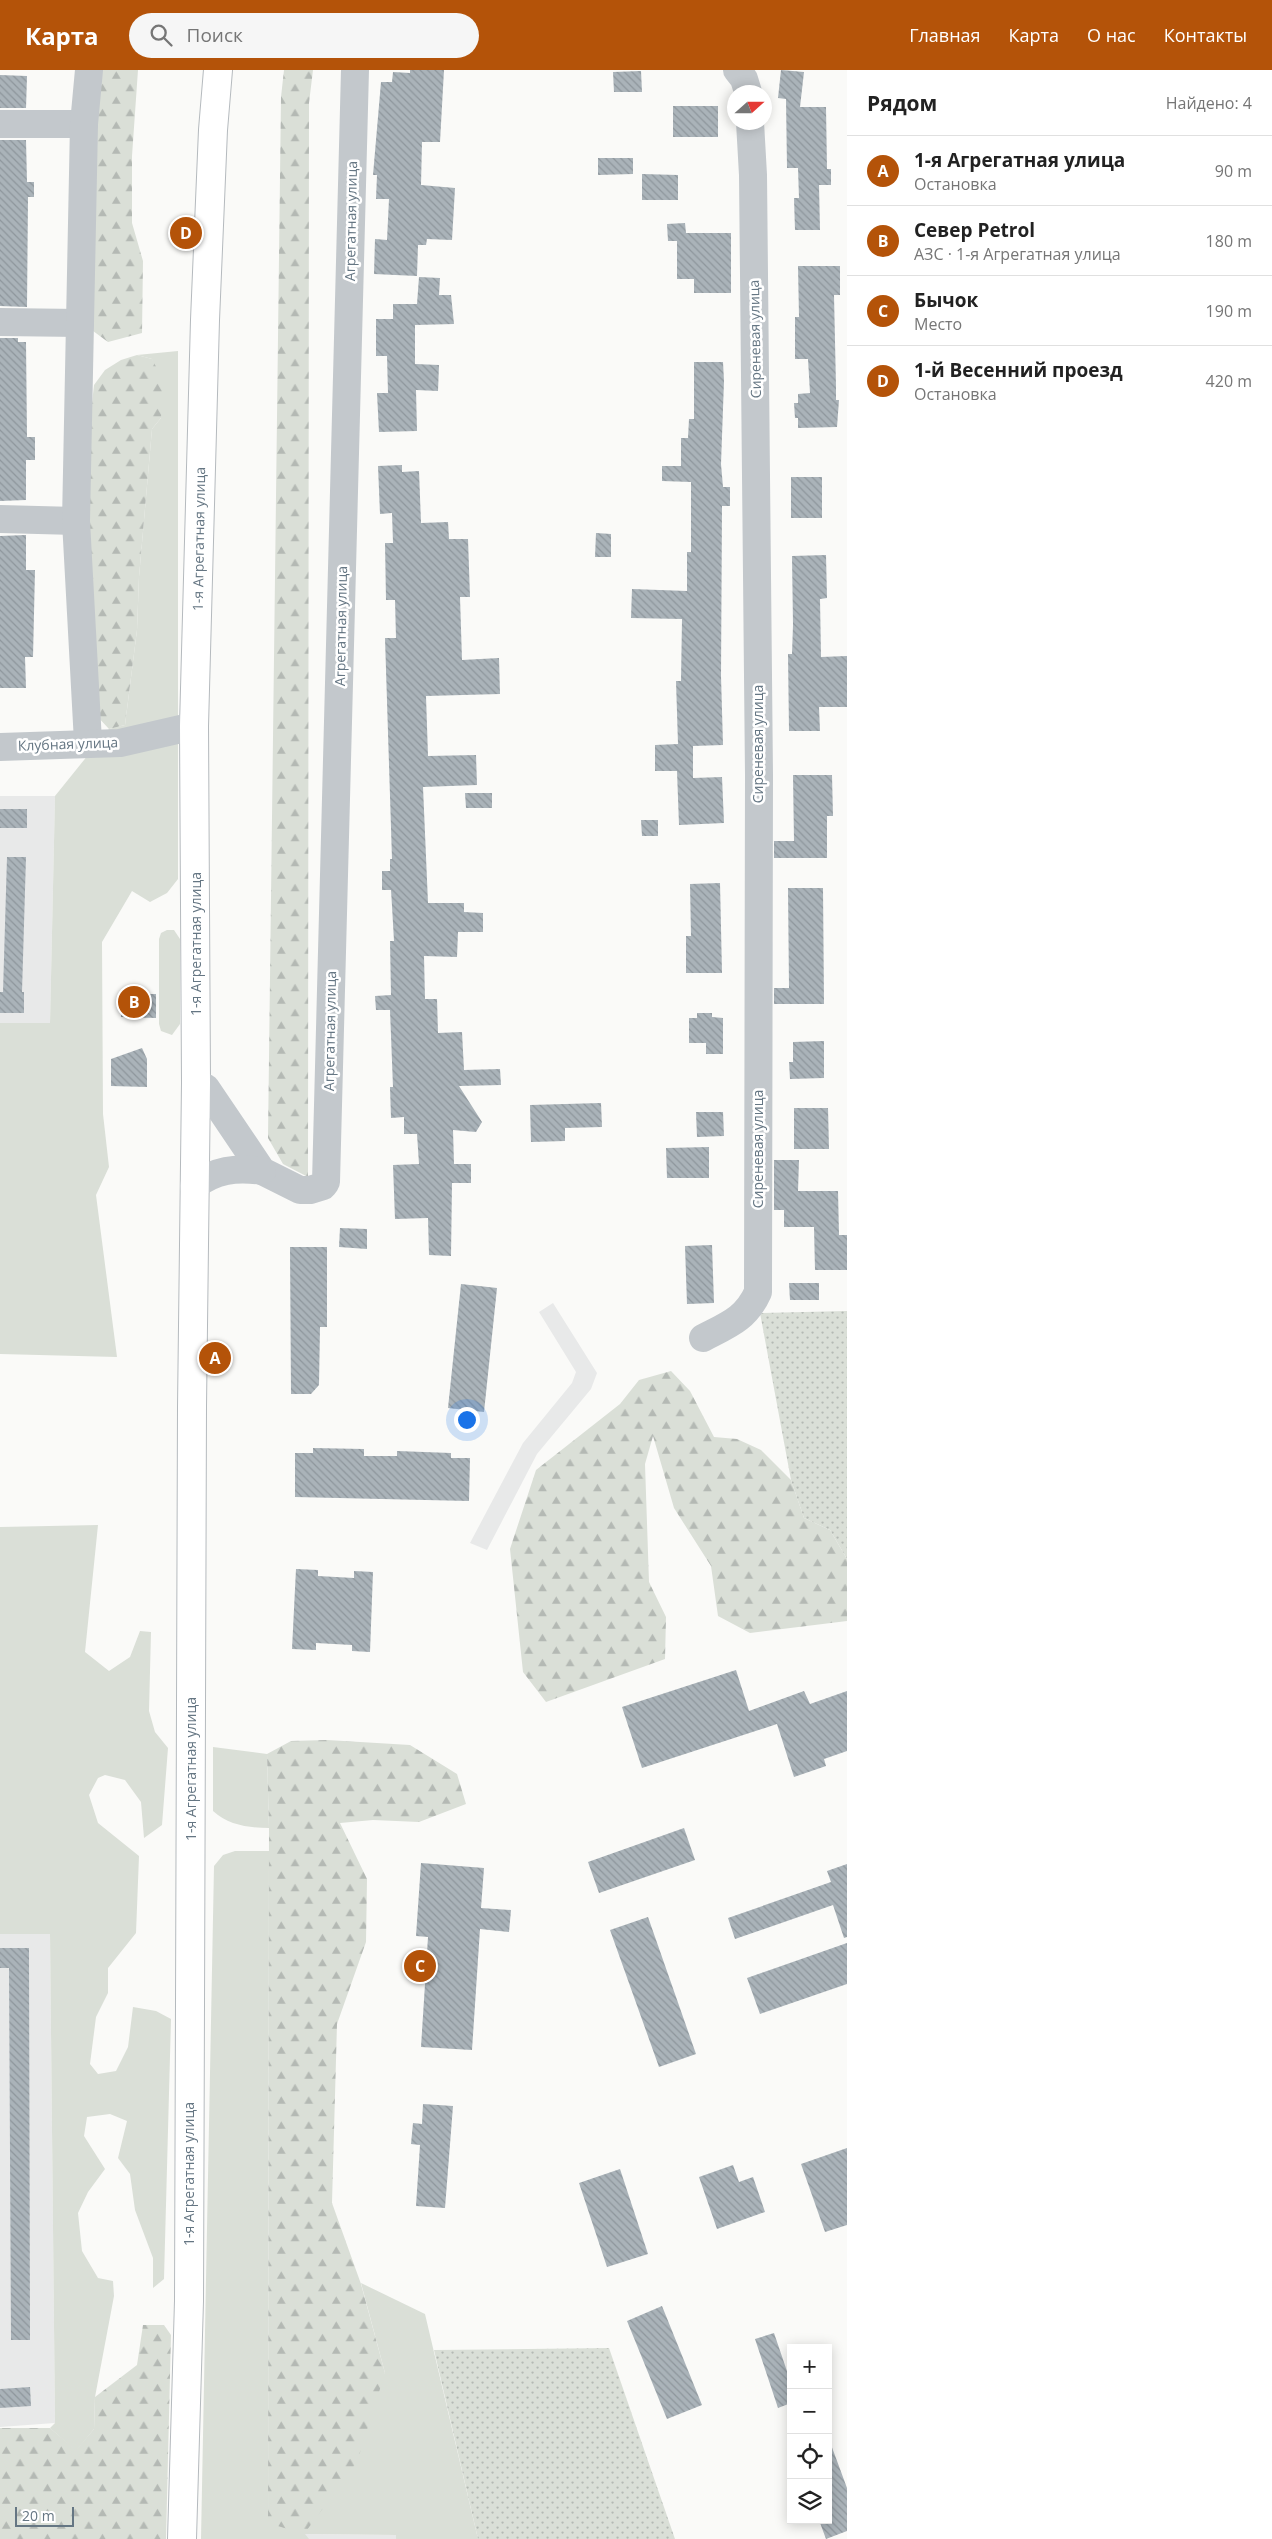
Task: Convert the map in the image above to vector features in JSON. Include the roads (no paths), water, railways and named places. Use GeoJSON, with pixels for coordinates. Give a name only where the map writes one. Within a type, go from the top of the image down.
{"type":"FeatureCollection","features":[{"type":"Feature","properties":{"kind":"main road","name":"1-я Агрегатная улица"},"geometry":{"type":"LineString","coordinates":[[182,2539],[189,2301],[196,1083],[194,726],[205,320],[212,130],[218,70]]}},
{"type":"Feature","properties":{"kind":"street"},"geometry":{"type":"LineString","coordinates":[[88,742],[76,521],[84,124],[89,70]]}},
{"type":"Feature","properties":{"kind":"street","name":"Агрегатная улица"},"geometry":{"type":"LineString","coordinates":[[262,1171],[300,1190],[310,1190],[323,1186],[326,1182],[355,70]]}},
{"type":"Feature","properties":{"kind":"street"},"geometry":{"type":"LineString","coordinates":[[737,70],[746,85]]}},
{"type":"Feature","properties":{"kind":"street"},"geometry":{"type":"LineString","coordinates":[[0,124],[84,124]]}},
{"type":"Feature","properties":{"kind":"street","name":"Сиреневая улица"},"geometry":{"type":"LineString","coordinates":[[703,1338],[741,1318],[751,1307],[758,1292],[758,755],[753,175],[750,130]]}},
{"type":"Feature","properties":{"kind":"street"},"geometry":{"type":"LineString","coordinates":[[0,322],[80,323]]}},
{"type":"Feature","properties":{"kind":"street"},"geometry":{"type":"LineString","coordinates":[[0,520],[76,521]]}},
{"type":"Feature","properties":{"kind":"street","name":"Клубная улица"},"geometry":{"type":"LineString","coordinates":[[0,747],[88,742],[120,743],[194,726]]}},
{"type":"Feature","properties":{"kind":"street"},"geometry":{"type":"LineString","coordinates":[[196,1083],[206,1088],[262,1171]]}},
{"type":"Feature","properties":{"kind":"street"},"geometry":{"type":"LineString","coordinates":[[194,1186],[208,1176],[224,1171],[242,1168],[262,1171]]}},
{"type":"Feature","properties":{"kind":"place","name":"1-й Весенний проезд"},"geometry":{"type":"Point","coordinates":[186,233]}},
{"type":"Feature","properties":{"kind":"place","name":"Север Petrol"},"geometry":{"type":"Point","coordinates":[134,1002]}},
{"type":"Feature","properties":{"kind":"place","name":"1-я Агрегатная улица"},"geometry":{"type":"Point","coordinates":[215,1358]}},
{"type":"Feature","properties":{"kind":"place","name":"Бычок"},"geometry":{"type":"Point","coordinates":[420,1966]}}]}
